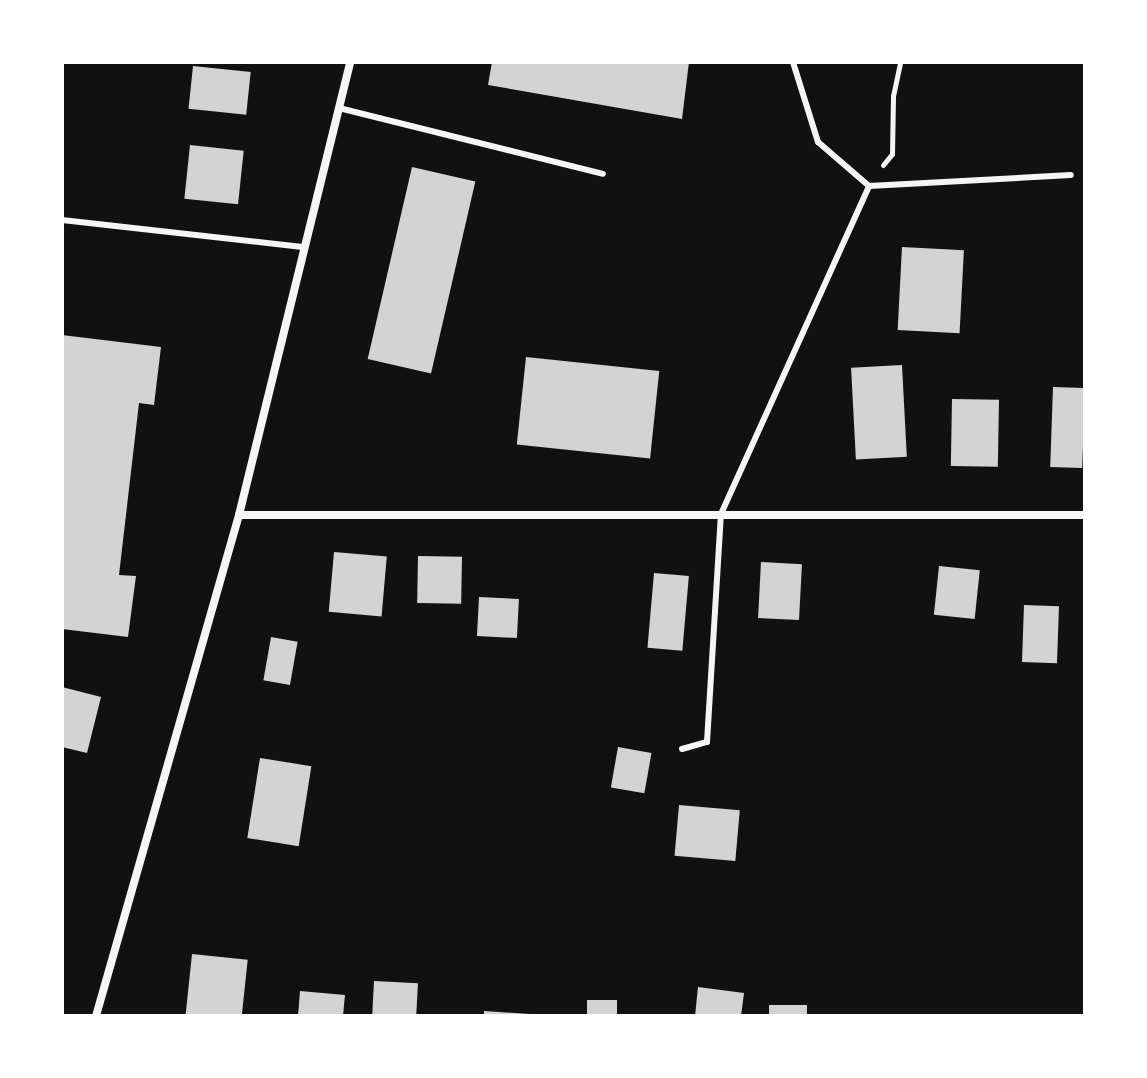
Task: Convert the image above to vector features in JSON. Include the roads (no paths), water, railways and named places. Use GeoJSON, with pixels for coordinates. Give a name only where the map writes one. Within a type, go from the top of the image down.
{"type":"FeatureCollection","features":[{"type":"Feature","properties":{"kind":"street"},"geometry":{"type":"LineString","coordinates":[[96,1016],[239,515],[302,247],[350,62]]}},
{"type":"Feature","properties":{"kind":"street"},"geometry":{"type":"LineString","coordinates":[[239,515],[1085,515]]}},
{"type":"Feature","properties":{"kind":"lane"},"geometry":{"type":"LineString","coordinates":[[793,62],[818,142],[869,186],[1071,175]]}},
{"type":"Feature","properties":{"kind":"lane"},"geometry":{"type":"LineString","coordinates":[[339,108],[603,174]]}},
{"type":"Feature","properties":{"kind":"lane"},"geometry":{"type":"LineString","coordinates":[[682,749],[707,742],[721,514],[869,186]]}},
{"type":"Feature","properties":{"kind":"lane"},"geometry":{"type":"LineString","coordinates":[[62,220],[302,247]]}}]}
